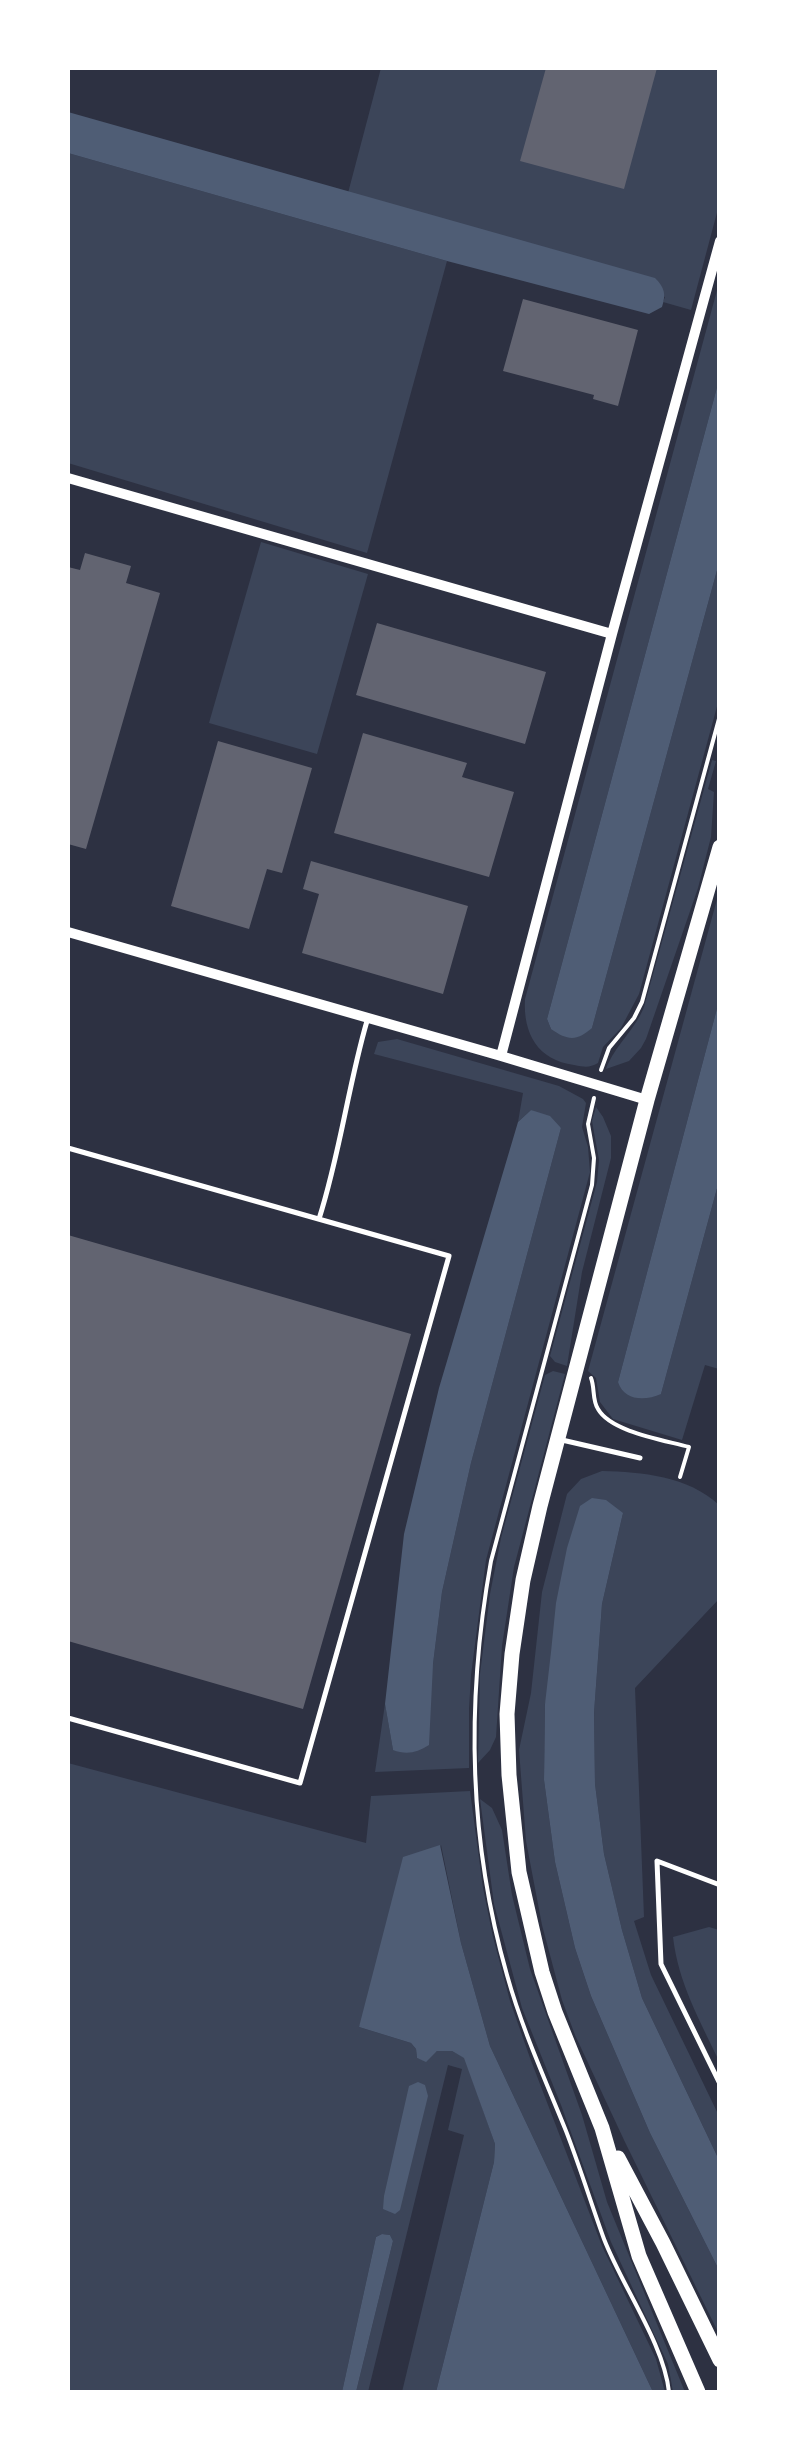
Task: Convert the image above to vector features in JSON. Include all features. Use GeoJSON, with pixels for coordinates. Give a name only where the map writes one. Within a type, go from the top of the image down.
{"type":"FeatureCollection","features":[{"type":"Feature","properties":{"kind":"main road"},"geometry":{"type":"LineString","coordinates":[[720,848],[647,1100],[540,1506],[512,1654],[507,1714],[519,1872],[555,2012],[602,2128],[720,2360]]}},
{"type":"Feature","properties":{"kind":"main road"},"geometry":{"type":"LineString","coordinates":[[602,2128],[638,2256],[698,2392]]}},
{"type":"Feature","properties":{"kind":"street"},"geometry":{"type":"LineString","coordinates":[[501,1056],[720,241]]}},
{"type":"Feature","properties":{"kind":"street"},"geometry":{"type":"LineString","coordinates":[[68,478],[612,634]]}},
{"type":"Feature","properties":{"kind":"street"},"geometry":{"type":"LineString","coordinates":[[68,932],[647,1100]]}},
{"type":"Feature","properties":{"kind":"lane"},"geometry":{"type":"LineString","coordinates":[[319,1219],[368,1018]]}},
{"type":"Feature","properties":{"kind":"lane"},"geometry":{"type":"LineString","coordinates":[[68,1148],[449,1256],[300,1783],[68,1718]]}},
{"type":"Feature","properties":{"kind":"lane"},"geometry":{"type":"LineString","coordinates":[[558,1439],[640,1458]]}},
{"type":"Feature","properties":{"kind":"lane"},"geometry":{"type":"LineString","coordinates":[[720,1885],[657,1861],[662,1964],[720,2084]]}},
{"type":"Feature","properties":{"kind":"path"},"geometry":{"type":"LineString","coordinates":[[602,1068],[609,1048],[642,1002],[720,714]]}},
{"type":"Feature","properties":{"kind":"path"},"geometry":{"type":"LineString","coordinates":[[592,1104],[588,1124],[594,1158],[592,1185],[491,1561],[482,1612],[473,1738],[480,1842],[506,1972],[525,2032],[606,2242],[664,2369],[669,2392]]}},
{"type":"Feature","properties":{"kind":"path"},"geometry":{"type":"LineString","coordinates":[[543,1364],[554,1367]]}},
{"type":"Feature","properties":{"kind":"path"},"geometry":{"type":"LineString","coordinates":[[588,1376],[594,1382],[596,1406],[609,1421],[689,1447],[680,1477]]}},
{"type":"Feature","properties":{"kind":"shaded area"},"geometry":{"type":"Polygon","coordinates":[[[381,68],[719,68],[719,205],[691,310],[663,302],[665,297],[348,193],[381,68]]]}},
{"type":"Feature","properties":{"kind":"shaded area"},"geometry":{"type":"Polygon","coordinates":[[[68,112],[655,278],[664,291],[662,307],[649,314],[68,153],[68,112]]]}},
{"type":"Feature","properties":{"kind":"shaded area"},"geometry":{"type":"Polygon","coordinates":[[[68,153],[447,261],[367,553],[68,463],[68,153]]]}},
{"type":"Feature","properties":{"kind":"shaded area"},"geometry":{"type":"Polygon","coordinates":[[[719,283],[719,380],[547,1019],[551,1029],[592,1028],[719,563],[719,699],[639,994],[621,1028],[603,1047],[598,1063],[587,1067],[574,1065],[551,1058],[535,1043],[527,1023],[525,999],[719,283]]]}},
{"type":"Feature","properties":{"kind":"shaded area"},"geometry":{"type":"Polygon","coordinates":[[[719,380],[719,563],[592,1028],[577,1037],[562,1036],[551,1029],[547,1019],[719,380]]]}},
{"type":"Feature","properties":{"kind":"shaded area"},"geometry":{"type":"Polygon","coordinates":[[[261,542],[368,574],[317,754],[209,723],[261,542]]]}},
{"type":"Feature","properties":{"kind":"shaded area"},"geometry":{"type":"Polygon","coordinates":[[[712,760],[716,761],[708,789],[714,792],[711,837],[698,888],[646,1039],[629,1061],[606,1069],[644,1007],[712,760]]]}},
{"type":"Feature","properties":{"kind":"shaded area"},"geometry":{"type":"Polygon","coordinates":[[[719,892],[719,1001],[618,1382],[661,1394],[719,1181],[719,1369],[705,1365],[682,1440],[613,1419],[600,1402],[596,1378],[588,1371],[719,892]]]}},
{"type":"Feature","properties":{"kind":"shaded area"},"geometry":{"type":"Polygon","coordinates":[[[719,1001],[719,1181],[661,1394],[636,1398],[625,1393],[618,1382],[719,1001]]]}},
{"type":"Feature","properties":{"kind":"shaded area"},"geometry":{"type":"Polygon","coordinates":[[[397,1039],[559,1086],[583,1099],[586,1103],[582,1127],[590,1172],[486,1560],[471,1675],[469,1768],[375,1772],[385,1704],[393,1750],[433,1664],[442,1592],[471,1463],[561,1128],[531,1110],[518,1122],[523,1093],[374,1054],[378,1042],[397,1039]]]}},
{"type":"Feature","properties":{"kind":"shaded area"},"geometry":{"type":"Polygon","coordinates":[[[596,1107],[611,1136],[611,1158],[582,1272],[567,1366],[550,1356],[597,1182],[599,1160],[592,1121],[596,1107]]]}},
{"type":"Feature","properties":{"kind":"shaded area"},"geometry":{"type":"Polygon","coordinates":[[[531,1110],[550,1116],[561,1128],[471,1463],[442,1592],[429,1745],[398,1752],[393,1750],[385,1704],[404,1534],[439,1388],[518,1122],[531,1110]]]}},
{"type":"Feature","properties":{"kind":"shaded area"},"geometry":{"type":"Polygon","coordinates":[[[553,1371],[565,1374],[514,1567],[502,1646],[496,1737],[478,1763],[480,1674],[490,1594],[545,1375],[553,1371]]]}},
{"type":"Feature","properties":{"kind":"shaded area"},"geometry":{"type":"Polygon","coordinates":[[[602,1471],[679,1482],[719,1505],[719,1599],[635,1688],[644,1917],[634,1921],[651,1975],[719,2116],[719,2160],[642,1998],[604,1854],[595,1784],[594,1713],[602,1604],[623,1513],[545,1704],[544,1780],[555,1862],[575,1948],[591,1996],[650,2133],[719,2270],[719,2334],[575,2035],[542,1925],[526,1841],[519,1750],[531,1693],[542,1592],[567,1494],[581,1479],[602,1471]]]}},
{"type":"Feature","properties":{"kind":"shaded area"},"geometry":{"type":"Polygon","coordinates":[[[592,1498],[606,1500],[623,1513],[602,1604],[594,1713],[595,1784],[604,1854],[642,1998],[719,2160],[719,2270],[650,2133],[591,1996],[555,1862],[544,1780],[545,1704],[556,1603],[567,1548],[580,1506],[592,1498]]]}},
{"type":"Feature","properties":{"kind":"shaded area"},"geometry":{"type":"Polygon","coordinates":[[[68,1763],[366,1843],[371,1796],[470,1791],[483,1888],[510,2001],[602,2246],[656,2359],[665,2392],[653,2392],[490,2046],[461,1943],[441,1845],[359,2027],[411,2043],[417,2058],[426,2061],[437,2051],[452,2051],[465,2058],[495,2144],[494,2162],[436,2392],[402,2392],[464,2135],[448,2130],[462,2069],[448,2065],[368,2392],[356,2392],[393,2241],[390,2235],[382,2234],[376,2237],[342,2392],[68,2392],[68,1763]]]}},
{"type":"Feature","properties":{"kind":"shaded area"},"geometry":{"type":"Polygon","coordinates":[[[480,1799],[492,1808],[502,1830],[512,1895],[530,1969],[582,2115],[607,2202],[685,2392],[673,2392],[668,2364],[611,2242],[522,2008],[494,1904],[480,1799]]]}},
{"type":"Feature","properties":{"kind":"shaded area"},"geometry":{"type":"Polygon","coordinates":[[[440,1845],[461,1943],[490,2046],[653,2392],[436,2392],[494,2162],[495,2144],[464,2058],[452,2051],[437,2051],[426,2062],[417,2058],[411,2043],[359,2027],[403,1857],[440,1845]]]}},
{"type":"Feature","properties":{"kind":"shaded area"},"geometry":{"type":"Polygon","coordinates":[[[709,1927],[719,1930],[719,2061],[685,1985],[673,1937],[709,1927]]]}},
{"type":"Feature","properties":{"kind":"shaded area"},"geometry":{"type":"Polygon","coordinates":[[[418,2082],[425,2085],[428,2096],[400,2210],[395,2214],[383,2209],[384,2196],[409,2086],[418,2082]]]}},
{"type":"Feature","properties":{"kind":"shaded area"},"geometry":{"type":"Polygon","coordinates":[[[390,2235],[393,2241],[356,2392],[342,2392],[376,2237],[390,2235]]]}},
{"type":"Feature","properties":{"kind":"building"},"geometry":{"type":"Polygon","coordinates":[[[546,68],[657,68],[624,189],[520,161],[546,68]]]}},
{"type":"Feature","properties":{"kind":"building"},"geometry":{"type":"Polygon","coordinates":[[[523,299],[638,330],[618,406],[593,399],[594,395],[503,371],[523,299]]]}},
{"type":"Feature","properties":{"kind":"building"},"geometry":{"type":"Polygon","coordinates":[[[85,553],[131,566],[126,583],[160,593],[86,849],[68,844],[68,567],[80,570],[85,553]]]}},
{"type":"Feature","properties":{"kind":"building"},"geometry":{"type":"Polygon","coordinates":[[[377,623],[546,672],[525,744],[356,695],[377,623]]]}},
{"type":"Feature","properties":{"kind":"building"},"geometry":{"type":"Polygon","coordinates":[[[363,733],[467,763],[462,777],[514,792],[489,877],[334,833],[363,733]]]}},
{"type":"Feature","properties":{"kind":"building"},"geometry":{"type":"Polygon","coordinates":[[[218,741],[312,768],[282,873],[267,869],[249,929],[171,906],[218,741]]]}},
{"type":"Feature","properties":{"kind":"building"},"geometry":{"type":"Polygon","coordinates":[[[311,861],[468,906],[443,994],[302,953],[319,894],[303,889],[311,861]]]}},
{"type":"Feature","properties":{"kind":"building"},"geometry":{"type":"Polygon","coordinates":[[[68,1235],[411,1334],[303,1709],[68,1641],[68,1235]]]}}]}
